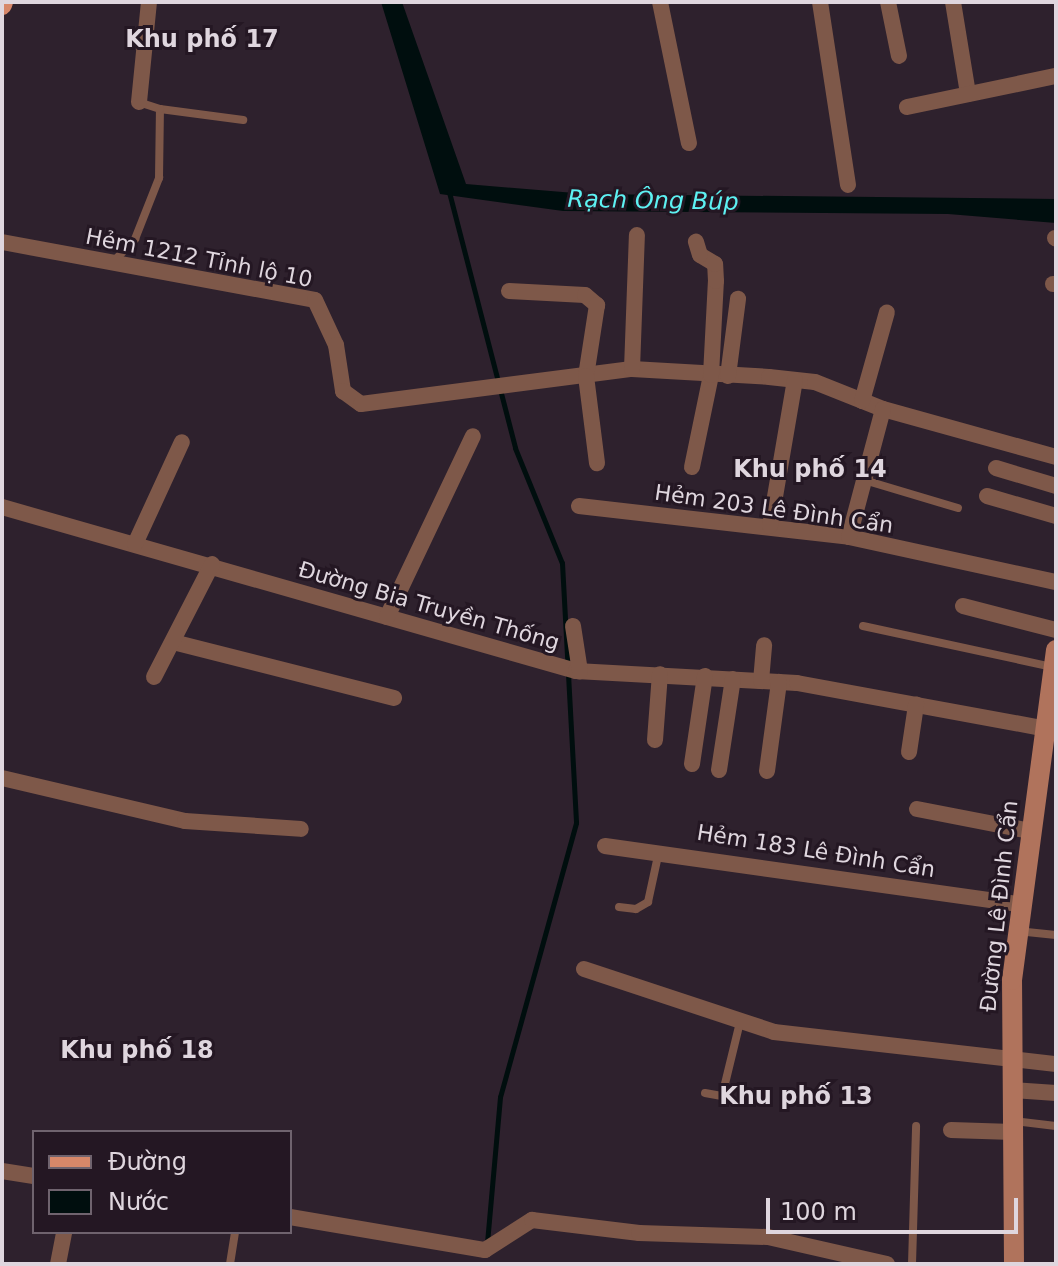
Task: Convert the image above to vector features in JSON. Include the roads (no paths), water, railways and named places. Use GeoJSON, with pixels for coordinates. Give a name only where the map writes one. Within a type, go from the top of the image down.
{"type":"FeatureCollection","features":[{"type":"Feature","properties":{"kind":"street"},"geometry":{"type":"LineString","coordinates":[[139,102],[149,2]]}},
{"type":"Feature","properties":{"kind":"street"},"geometry":{"type":"LineString","coordinates":[[660,2],[689,143]]}},
{"type":"Feature","properties":{"kind":"street"},"geometry":{"type":"LineString","coordinates":[[820,2],[848,185]]}},
{"type":"Feature","properties":{"kind":"street"},"geometry":{"type":"LineString","coordinates":[[888,2],[899,56]]}},
{"type":"Feature","properties":{"kind":"street"},"geometry":{"type":"LineString","coordinates":[[953,2],[968,94]]}},
{"type":"Feature","properties":{"kind":"street"},"geometry":{"type":"LineString","coordinates":[[907,107],[1056,76]]}},
{"type":"Feature","properties":{"kind":"street"},"geometry":{"type":"LineString","coordinates":[[632,369],[637,235]]}},
{"type":"Feature","properties":{"kind":"street","name":"Hẻm 1212 Tỉnh lộ 10"},"geometry":{"type":"LineString","coordinates":[[2,242],[315,300],[336,345],[343,391],[361,404],[509,388],[632,369],[795,380],[883,409],[1056,457]]}},
{"type":"Feature","properties":{"kind":"street"},"geometry":{"type":"LineString","coordinates":[[696,242],[700,255],[715,264],[719,376]]}},
{"type":"Feature","properties":{"kind":"street"},"geometry":{"type":"LineString","coordinates":[[509,291],[585,295],[597,305],[586,376],[597,463]]}},
{"type":"Feature","properties":{"kind":"street"},"geometry":{"type":"LineString","coordinates":[[692,467],[738,299]]}},
{"type":"Feature","properties":{"kind":"street"},"geometry":{"type":"LineString","coordinates":[[862,401],[887,312]]}},
{"type":"Feature","properties":{"kind":"street"},"geometry":{"type":"LineString","coordinates":[[770,526],[795,380]]}},
{"type":"Feature","properties":{"kind":"street"},"geometry":{"type":"LineString","coordinates":[[849,537],[883,409]]}},
{"type":"Feature","properties":{"kind":"street"},"geometry":{"type":"LineString","coordinates":[[387,617],[473,436]]}},
{"type":"Feature","properties":{"kind":"street"},"geometry":{"type":"LineString","coordinates":[[135,544],[182,442]]}},
{"type":"Feature","properties":{"kind":"street"},"geometry":{"type":"LineString","coordinates":[[996,468],[1056,486]]}},
{"type":"Feature","properties":{"kind":"street"},"geometry":{"type":"LineString","coordinates":[[987,496],[1056,516]]}},
{"type":"Feature","properties":{"kind":"street","name":"Hẻm 203 Lê Đình Cẩn"},"geometry":{"type":"LineString","coordinates":[[579,506],[849,537],[1056,582]]}},
{"type":"Feature","properties":{"kind":"street","name":"Đường Bia Truyền Thống"},"geometry":{"type":"LineString","coordinates":[[2,507],[212,564],[527,659],[578,671],[779,682],[916,705],[1047,733]]}},
{"type":"Feature","properties":{"kind":"street"},"geometry":{"type":"LineString","coordinates":[[154,677],[212,564]]}},
{"type":"Feature","properties":{"kind":"street"},"geometry":{"type":"LineString","coordinates":[[963,606],[1056,630]]}},
{"type":"Feature","properties":{"kind":"street"},"geometry":{"type":"LineString","coordinates":[[573,626],[578,671]]}},
{"type":"Feature","properties":{"kind":"street"},"geometry":{"type":"LineString","coordinates":[[173,642],[394,698]]}},
{"type":"Feature","properties":{"kind":"street"},"geometry":{"type":"LineString","coordinates":[[761,681],[764,645]]}},
{"type":"Feature","properties":{"kind":"street","name":"Đường Lê Đình Cẩn"},"geometry":{"type":"LineString","coordinates":[[1014,1264],[1013,1060],[1017,931],[1030,831],[1047,768],[1054,658]]}},
{"type":"Feature","properties":{"kind":"street"},"geometry":{"type":"LineString","coordinates":[[655,740],[660,674]]}},
{"type":"Feature","properties":{"kind":"street"},"geometry":{"type":"LineString","coordinates":[[692,764],[705,676]]}},
{"type":"Feature","properties":{"kind":"street"},"geometry":{"type":"LineString","coordinates":[[719,770],[733,679]]}},
{"type":"Feature","properties":{"kind":"street"},"geometry":{"type":"LineString","coordinates":[[767,771],[779,682]]}},
{"type":"Feature","properties":{"kind":"street"},"geometry":{"type":"LineString","coordinates":[[909,752],[916,705]]}},
{"type":"Feature","properties":{"kind":"street"},"geometry":{"type":"LineString","coordinates":[[2,778],[185,821],[301,829]]}},
{"type":"Feature","properties":{"kind":"street"},"geometry":{"type":"LineString","coordinates":[[917,809],[1030,831]]}},
{"type":"Feature","properties":{"kind":"street","name":"Hẻm 183 Lê Đình Cẩn"},"geometry":{"type":"LineString","coordinates":[[605,846],[659,851],[1020,904]]}},
{"type":"Feature","properties":{"kind":"street"},"geometry":{"type":"LineString","coordinates":[[584,969],[740,1022],[790,1034],[1056,1064]]}},
{"type":"Feature","properties":{"kind":"street"},"geometry":{"type":"LineString","coordinates":[[1013,1090],[1056,1093]]}},
{"type":"Feature","properties":{"kind":"street"},"geometry":{"type":"LineString","coordinates":[[951,1130],[1013,1126]]}},
{"type":"Feature","properties":{"kind":"street"},"geometry":{"type":"LineString","coordinates":[[2,1171],[32,1176]]}},
{"type":"Feature","properties":{"kind":"street"},"geometry":{"type":"LineString","coordinates":[[292,1217],[485,1250],[510,1232],[542,1220],[639,1233],[768,1237],[887,1264]]}},
{"type":"Feature","properties":{"kind":"street"},"geometry":{"type":"LineString","coordinates":[[58,1264],[64,1234]]}},
{"type":"Feature","properties":{"kind":"lane"},"geometry":{"type":"LineString","coordinates":[[139,102],[160,109],[243,120]]}},
{"type":"Feature","properties":{"kind":"lane"},"geometry":{"type":"LineString","coordinates":[[112,263],[135,239],[151,208],[159,178],[160,109]]}},
{"type":"Feature","properties":{"kind":"lane"},"geometry":{"type":"LineString","coordinates":[[864,480],[958,508]]}},
{"type":"Feature","properties":{"kind":"lane"},"geometry":{"type":"LineString","coordinates":[[863,626],[1054,658]]}},
{"type":"Feature","properties":{"kind":"lane"},"geometry":{"type":"LineString","coordinates":[[619,907],[636,909],[648,902],[659,851]]}},
{"type":"Feature","properties":{"kind":"lane"},"geometry":{"type":"LineString","coordinates":[[1017,931],[1056,935]]}},
{"type":"Feature","properties":{"kind":"lane"},"geometry":{"type":"LineString","coordinates":[[705,1093],[722,1096],[740,1022]]}},
{"type":"Feature","properties":{"kind":"lane"},"geometry":{"type":"LineString","coordinates":[[912,1264],[916,1126]]}},
{"type":"Feature","properties":{"kind":"lane"},"geometry":{"type":"LineString","coordinates":[[1013,1126],[1056,1126]]}},
{"type":"Feature","properties":{"kind":"lane"},"geometry":{"type":"LineString","coordinates":[[230,1264],[235,1234]]}},
{"type":"Feature","properties":{"kind":"water","name":"Rạch Ông Búp"},"geometry":{"type":"Polygon","coordinates":[[[381,2],[402,2],[466,184],[587,194],[1056,199],[1056,223],[948,214],[563,211],[440,194],[381,2]]]}},
{"type":"Feature","properties":{"kind":"waterway"},"geometry":{"type":"LineString","coordinates":[[449,192],[515,448],[562,563],[576,823],[500,1097],[487,1243]]}},
{"type":"Feature","properties":{"kind":"district","name":"Khu phố 17"},"geometry":{"type":"Point","coordinates":[202,40]}},
{"type":"Feature","properties":{"kind":"district","name":"Khu phố 14"},"geometry":{"type":"Point","coordinates":[810,470]}},
{"type":"Feature","properties":{"kind":"district","name":"Khu phố 18"},"geometry":{"type":"Point","coordinates":[137,1051]}},
{"type":"Feature","properties":{"kind":"district","name":"Khu phố 13"},"geometry":{"type":"Point","coordinates":[796,1097]}}]}
